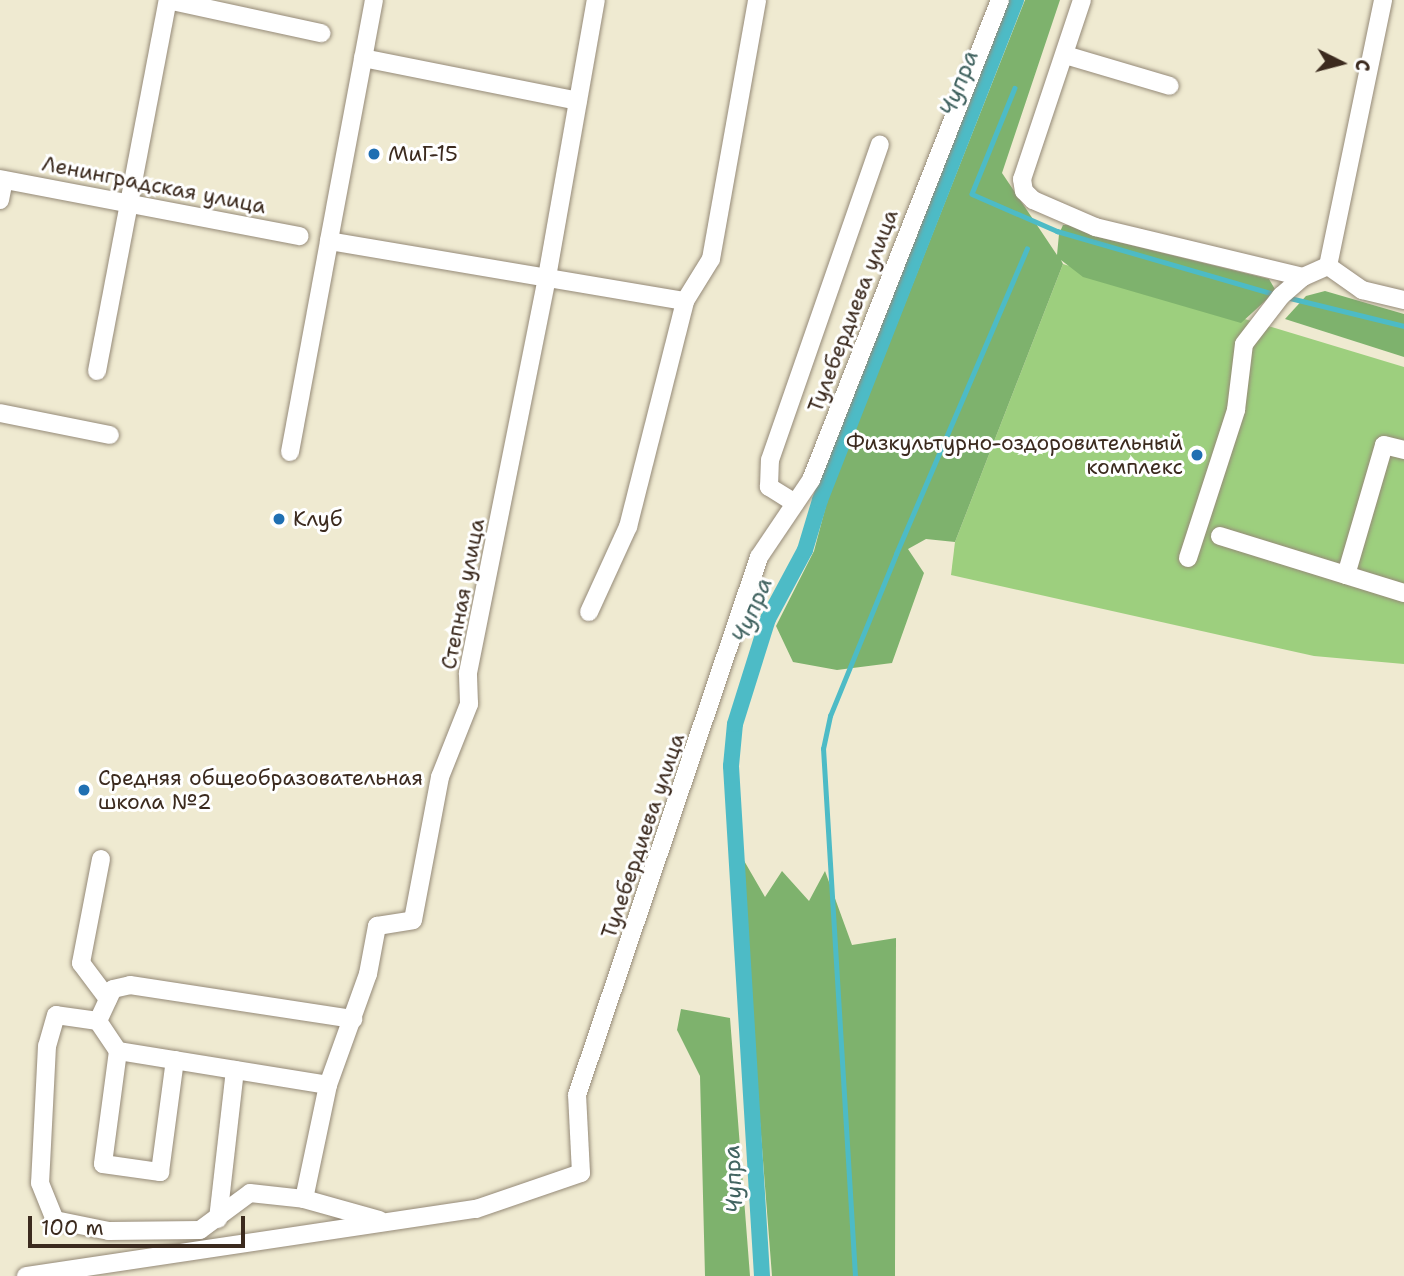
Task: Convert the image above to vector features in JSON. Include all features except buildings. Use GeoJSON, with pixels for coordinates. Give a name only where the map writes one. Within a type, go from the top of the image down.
{"type":"FeatureCollection","features":[{"type":"Feature","properties":{"kind":"street"},"geometry":{"type":"LineString","coordinates":[[290,452],[374,0]]}},
{"type":"Feature","properties":{"kind":"street","name":"Степная улица"},"geometry":{"type":"LineString","coordinates":[[304,1199],[328,1085],[353,1019],[377,926],[413,920],[440,777],[469,704],[468,673],[547,277],[596,0]]}},
{"type":"Feature","properties":{"kind":"street"},"geometry":{"type":"LineString","coordinates":[[589,612],[628,527],[685,301],[712,259],[757,0]]}},
{"type":"Feature","properties":{"kind":"street","name":"Тулебердиева улица"},"geometry":{"type":"LineString","coordinates":[[26,1276],[476,1209],[581,1172],[577,1095],[759,557],[811,480],[1000,0]]}},
{"type":"Feature","properties":{"kind":"street"},"geometry":{"type":"LineString","coordinates":[[1082,0],[1022,179],[1024,191],[1033,200],[1095,227],[1303,277]]}},
{"type":"Feature","properties":{"kind":"street"},"geometry":{"type":"LineString","coordinates":[[1328,266],[1383,0]]}},
{"type":"Feature","properties":{"kind":"street"},"geometry":{"type":"LineString","coordinates":[[97,370],[168,1],[321,33]]}},
{"type":"Feature","properties":{"kind":"street"},"geometry":{"type":"LineString","coordinates":[[1065,55],[1170,86]]}},
{"type":"Feature","properties":{"kind":"street"},"geometry":{"type":"LineString","coordinates":[[363,58],[578,101]]}},
{"type":"Feature","properties":{"kind":"street"},"geometry":{"type":"LineString","coordinates":[[795,503],[769,487],[771,460],[880,145]]}},
{"type":"Feature","properties":{"kind":"street"},"geometry":{"type":"LineString","coordinates":[[0,200],[2,180]]}},
{"type":"Feature","properties":{"kind":"street","name":"Ленинградская улица"},"geometry":{"type":"LineString","coordinates":[[2,180],[300,236]]}},
{"type":"Feature","properties":{"kind":"street"},"geometry":{"type":"LineString","coordinates":[[329,241],[685,301]]}},
{"type":"Feature","properties":{"kind":"street"},"geometry":{"type":"LineString","coordinates":[[1188,558],[1236,410],[1244,344],[1282,296],[1303,277],[1328,266]]}},
{"type":"Feature","properties":{"kind":"street"},"geometry":{"type":"LineString","coordinates":[[1328,266],[1362,290],[1404,300]]}},
{"type":"Feature","properties":{"kind":"street"},"geometry":{"type":"LineString","coordinates":[[0,413],[110,435]]}},
{"type":"Feature","properties":{"kind":"street"},"geometry":{"type":"LineString","coordinates":[[1346,575],[1384,444],[1404,450]]}},
{"type":"Feature","properties":{"kind":"street"},"geometry":{"type":"LineString","coordinates":[[1220,536],[1404,593]]}},
{"type":"Feature","properties":{"kind":"street"},"geometry":{"type":"LineString","coordinates":[[101,859],[97,901],[81,963],[108,999]]}},
{"type":"Feature","properties":{"kind":"street"},"geometry":{"type":"LineString","coordinates":[[98,1021],[113,989],[130,985],[353,1019]]}},
{"type":"Feature","properties":{"kind":"street"},"geometry":{"type":"LineString","coordinates":[[175,1060],[160,1172],[103,1164],[118,1051],[98,1021],[56,1015],[47,1046],[40,1183],[55,1220],[157,1234],[200,1230],[250,1193],[304,1199],[388,1222]]}},
{"type":"Feature","properties":{"kind":"street"},"geometry":{"type":"LineString","coordinates":[[118,1051],[328,1085]]}},
{"type":"Feature","properties":{"kind":"street"},"geometry":{"type":"LineString","coordinates":[[218,1219],[235,1070]]}},
{"type":"Feature","properties":{"kind":"green space"},"geometry":{"type":"Polygon","coordinates":[[[1025,0],[1060,0],[1002,173],[1057,255],[1059,234],[1063,225],[1072,225],[1098,237],[1269,279],[1276,291],[1241,323],[1083,277],[1061,260],[1063,264],[955,542],[926,539],[908,549],[924,573],[892,663],[837,670],[793,662],[776,626],[814,551],[828,498],[1025,0]]]}},
{"type":"Feature","properties":{"kind":"green space","name":"Физкультурно-оздоровительный комплекс"},"geometry":{"type":"Polygon","coordinates":[[[1063,264],[1404,367],[1404,664],[1314,656],[951,575],[955,542],[1063,264]]]}},
{"type":"Feature","properties":{"kind":"green space"},"geometry":{"type":"Polygon","coordinates":[[[1325,291],[1404,314],[1404,357],[1285,319],[1306,296],[1325,291]]]}},
{"type":"Feature","properties":{"kind":"green space"},"geometry":{"type":"Polygon","coordinates":[[[739,852],[765,897],[782,871],[809,901],[825,871],[852,945],[896,938],[895,1276],[772,1276],[739,852]]]}},
{"type":"Feature","properties":{"kind":"green space"},"geometry":{"type":"Polygon","coordinates":[[[681,1009],[730,1018],[750,1276],[705,1276],[700,1076],[677,1030],[681,1009]]]}},
{"type":"Feature","properties":{"kind":"waterway","name":"Чупра"},"geometry":{"type":"LineString","coordinates":[[762,1276],[731,766],[735,724],[768,619],[805,550],[820,500],[1016,0]]}},
{"type":"Feature","properties":{"kind":"waterway"},"geometry":{"type":"LineString","coordinates":[[1015,88],[972,194],[1057,231],[1277,295]]}},
{"type":"Feature","properties":{"kind":"waterway"},"geometry":{"type":"LineString","coordinates":[[855,1276],[823,749],[830,716],[896,554],[1027,249]]}},
{"type":"Feature","properties":{"kind":"waterway"},"geometry":{"type":"LineString","coordinates":[[1286,297],[1404,326]]}},
{"type":"Feature","properties":{"kind":"place","name":"МиГ-15"},"geometry":{"type":"Point","coordinates":[374,154]}},
{"type":"Feature","properties":{"kind":"place","name":"Физкультурно-оздоровительный комплекс"},"geometry":{"type":"Point","coordinates":[1197,455]}},
{"type":"Feature","properties":{"kind":"place","name":"Клуб"},"geometry":{"type":"Point","coordinates":[279,519]}},
{"type":"Feature","properties":{"kind":"place","name":"Средняя общеобразовательная школа №2"},"geometry":{"type":"Point","coordinates":[84,790]}}]}
